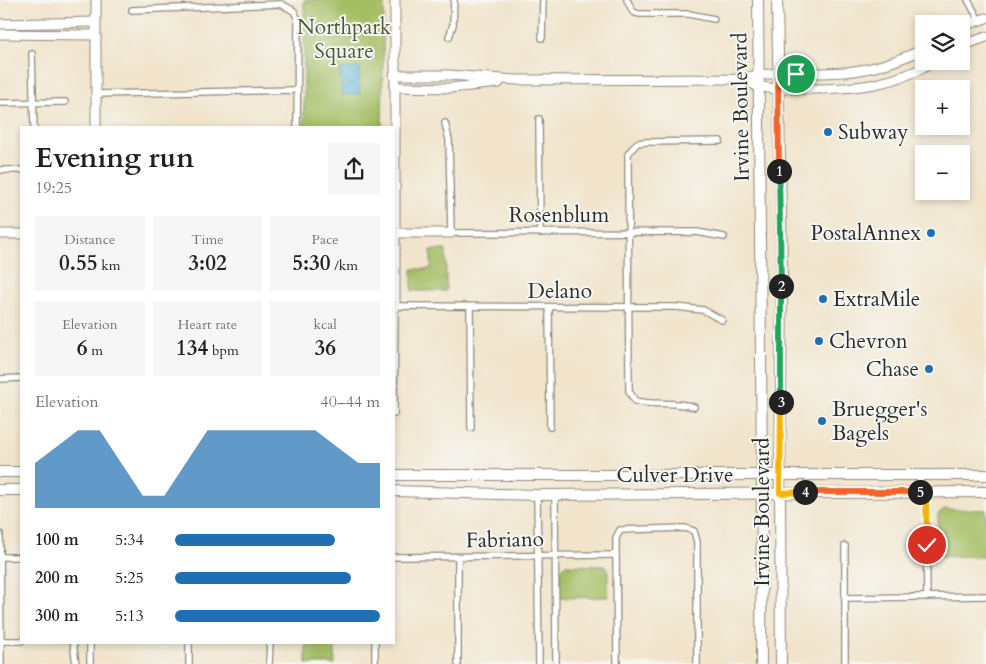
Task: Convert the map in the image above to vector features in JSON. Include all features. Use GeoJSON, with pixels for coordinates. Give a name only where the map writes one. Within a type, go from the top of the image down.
{"type":"FeatureCollection","features":[{"type":"Feature","properties":{"kind":"main road","name":"Irvine Boulevard"},"geometry":{"type":"LineString","coordinates":[[758,0],[762,476],[760,664]]}},
{"type":"Feature","properties":{"kind":"main road","name":"Irvine Boulevard"},"geometry":{"type":"LineString","coordinates":[[777,0],[782,273],[780,476],[782,664]]}},
{"type":"Feature","properties":{"kind":"main road"},"geometry":{"type":"LineString","coordinates":[[0,472],[20,472]]}},
{"type":"Feature","properties":{"kind":"main road","name":"Culver Drive"},"geometry":{"type":"LineString","coordinates":[[395,475],[986,475]]}},
{"type":"Feature","properties":{"kind":"main road"},"geometry":{"type":"LineString","coordinates":[[0,490],[20,490]]}},
{"type":"Feature","properties":{"kind":"main road","name":"Culver Drive"},"geometry":{"type":"LineString","coordinates":[[395,491],[537,495],[986,492]]}},
{"type":"Feature","properties":{"kind":"street"},"geometry":{"type":"LineString","coordinates":[[96,0],[96,126]]}},
{"type":"Feature","properties":{"kind":"street"},"geometry":{"type":"LineString","coordinates":[[394,126],[395,0]]}},
{"type":"Feature","properties":{"kind":"street"},"geometry":{"type":"LineString","coordinates":[[449,37],[453,24],[454,0]]}},
{"type":"Feature","properties":{"kind":"street"},"geometry":{"type":"LineString","coordinates":[[542,38],[543,0]]}},
{"type":"Feature","properties":{"kind":"street"},"geometry":{"type":"LineString","coordinates":[[626,0],[633,12],[639,14],[689,14],[714,19]]}},
{"type":"Feature","properties":{"kind":"street"},"geometry":{"type":"LineString","coordinates":[[968,0],[982,19],[970,24]]}},
{"type":"Feature","properties":{"kind":"street"},"geometry":{"type":"LineString","coordinates":[[132,10],[282,4],[294,11],[298,20],[297,126]]}},
{"type":"Feature","properties":{"kind":"street"},"geometry":{"type":"LineString","coordinates":[[0,24],[95,22]]}},
{"type":"Feature","properties":{"kind":"street"},"geometry":{"type":"LineString","coordinates":[[0,34],[95,35]]}},
{"type":"Feature","properties":{"kind":"street"},"geometry":{"type":"LineString","coordinates":[[970,43],[986,37]]}},
{"type":"Feature","properties":{"kind":"street"},"geometry":{"type":"LineString","coordinates":[[394,75],[449,75],[517,80],[740,79],[759,74],[854,71],[900,60],[915,53]]}},
{"type":"Feature","properties":{"kind":"street"},"geometry":{"type":"LineString","coordinates":[[32,54],[34,126]]}},
{"type":"Feature","properties":{"kind":"street"},"geometry":{"type":"LineString","coordinates":[[740,79],[760,88],[853,89],[906,77],[919,70]]}},
{"type":"Feature","properties":{"kind":"street"},"geometry":{"type":"LineString","coordinates":[[394,87],[450,88],[517,80]]}},
{"type":"Feature","properties":{"kind":"street"},"geometry":{"type":"LineString","coordinates":[[95,94],[297,90]]}},
{"type":"Feature","properties":{"kind":"street"},"geometry":{"type":"LineString","coordinates":[[0,103],[65,102]]}},
{"type":"Feature","properties":{"kind":"street"},"geometry":{"type":"LineString","coordinates":[[539,119],[540,233]]}},
{"type":"Feature","properties":{"kind":"street"},"geometry":{"type":"LineString","coordinates":[[445,123],[449,140],[451,233]]}},
{"type":"Feature","properties":{"kind":"street"},"geometry":{"type":"LineString","coordinates":[[694,407],[667,402],[644,403],[631,397],[628,384],[628,154],[637,143],[720,140]]}},
{"type":"Feature","properties":{"kind":"street"},"geometry":{"type":"LineString","coordinates":[[0,170],[20,170]]}},
{"type":"Feature","properties":{"kind":"street","name":"Rosenblum"},"geometry":{"type":"LineString","coordinates":[[395,233],[697,232],[724,237]]}},
{"type":"Feature","properties":{"kind":"street"},"geometry":{"type":"LineString","coordinates":[[0,234],[20,234]]}},
{"type":"Feature","properties":{"kind":"street","name":"Delano"},"geometry":{"type":"LineString","coordinates":[[395,306],[693,308],[722,320]]}},
{"type":"Feature","properties":{"kind":"street"},"geometry":{"type":"LineString","coordinates":[[470,306],[471,428]]}},
{"type":"Feature","properties":{"kind":"street"},"geometry":{"type":"LineString","coordinates":[[549,307],[550,427]]}},
{"type":"Feature","properties":{"kind":"street"},"geometry":{"type":"LineString","coordinates":[[0,379],[20,378]]}},
{"type":"Feature","properties":{"kind":"street"},"geometry":{"type":"LineString","coordinates":[[926,492],[927,597]]}},
{"type":"Feature","properties":{"kind":"street"},"geometry":{"type":"LineString","coordinates":[[537,495],[539,664]]}},
{"type":"Feature","properties":{"kind":"street"},"geometry":{"type":"LineString","coordinates":[[555,495],[556,664]]}},
{"type":"Feature","properties":{"kind":"street"},"geometry":{"type":"LineString","coordinates":[[617,664],[616,538],[620,530],[685,528],[694,532],[697,542],[697,664]]}},
{"type":"Feature","properties":{"kind":"street"},"geometry":{"type":"LineString","coordinates":[[0,534],[1,664]]}},
{"type":"Feature","properties":{"kind":"street"},"geometry":{"type":"LineString","coordinates":[[845,546],[845,664]]}},
{"type":"Feature","properties":{"kind":"street","name":"Fabriano"},"geometry":{"type":"LineString","coordinates":[[395,557],[458,558],[616,555]]}},
{"type":"Feature","properties":{"kind":"street"},"geometry":{"type":"LineString","coordinates":[[1,557],[20,557]]}},
{"type":"Feature","properties":{"kind":"street"},"geometry":{"type":"LineString","coordinates":[[458,558],[458,664]]}},
{"type":"Feature","properties":{"kind":"street"},"geometry":{"type":"LineString","coordinates":[[845,598],[986,596]]}},
{"type":"Feature","properties":{"kind":"street"},"geometry":{"type":"LineString","coordinates":[[1,641],[20,641]]}},
{"type":"Feature","properties":{"kind":"street"},"geometry":{"type":"LineString","coordinates":[[73,644],[76,664]]}},
{"type":"Feature","properties":{"kind":"street"},"geometry":{"type":"LineString","coordinates":[[90,644],[90,664]]}},
{"type":"Feature","properties":{"kind":"street"},"geometry":{"type":"LineString","coordinates":[[189,644],[189,664]]}},
{"type":"Feature","properties":{"kind":"street"},"geometry":{"type":"LineString","coordinates":[[269,664],[270,644]]}},
{"type":"Feature","properties":{"kind":"street"},"geometry":{"type":"LineString","coordinates":[[375,644],[375,664]]}},
{"type":"Feature","properties":{"kind":"green space","name":"Northpark Square"},"geometry":{"type":"Polygon","coordinates":[[[304,0],[384,0],[382,126],[304,126],[304,0]]]}},
{"type":"Feature","properties":{"kind":"green space"},"geometry":{"type":"Polygon","coordinates":[[[431,250],[446,250],[446,291],[412,291],[412,269],[431,269],[431,250]]]}},
{"type":"Feature","properties":{"kind":"green space"},"geometry":{"type":"Polygon","coordinates":[[[945,509],[986,510],[986,557],[938,556],[938,514],[945,509]]]}},
{"type":"Feature","properties":{"kind":"green space"},"geometry":{"type":"Polygon","coordinates":[[[565,565],[606,566],[608,569],[608,597],[560,598],[560,571],[565,565]]]}},
{"type":"Feature","properties":{"kind":"green space"},"geometry":{"type":"Polygon","coordinates":[[[306,644],[335,644],[335,664],[306,664],[306,644]]]}},
{"type":"Feature","properties":{"kind":"water"},"geometry":{"type":"Polygon","coordinates":[[[361,68],[359,71],[360,94],[342,95],[340,69],[361,68]]]}},
{"type":"Feature","properties":{"kind":"place","name":"Subway"},"geometry":{"type":"Point","coordinates":[828,132]}},
{"type":"Feature","properties":{"kind":"place","name":"PostalAnnex"},"geometry":{"type":"Point","coordinates":[931,233]}},
{"type":"Feature","properties":{"kind":"place","name":"ExtraMile"},"geometry":{"type":"Point","coordinates":[823,299]}},
{"type":"Feature","properties":{"kind":"place","name":"Chevron"},"geometry":{"type":"Point","coordinates":[819,341]}},
{"type":"Feature","properties":{"kind":"place","name":"Chase"},"geometry":{"type":"Point","coordinates":[929,369]}},
{"type":"Feature","properties":{"kind":"place","name":"Bruegger's Bagels"},"geometry":{"type":"Point","coordinates":[822,421]}},
{"type":"Feature","properties":{"kind":"route"},"geometry":{"type":"LineString","coordinates":[[796,74],[778,73],[782,273],[780,493],[926,492],[927,545]]}}]}
